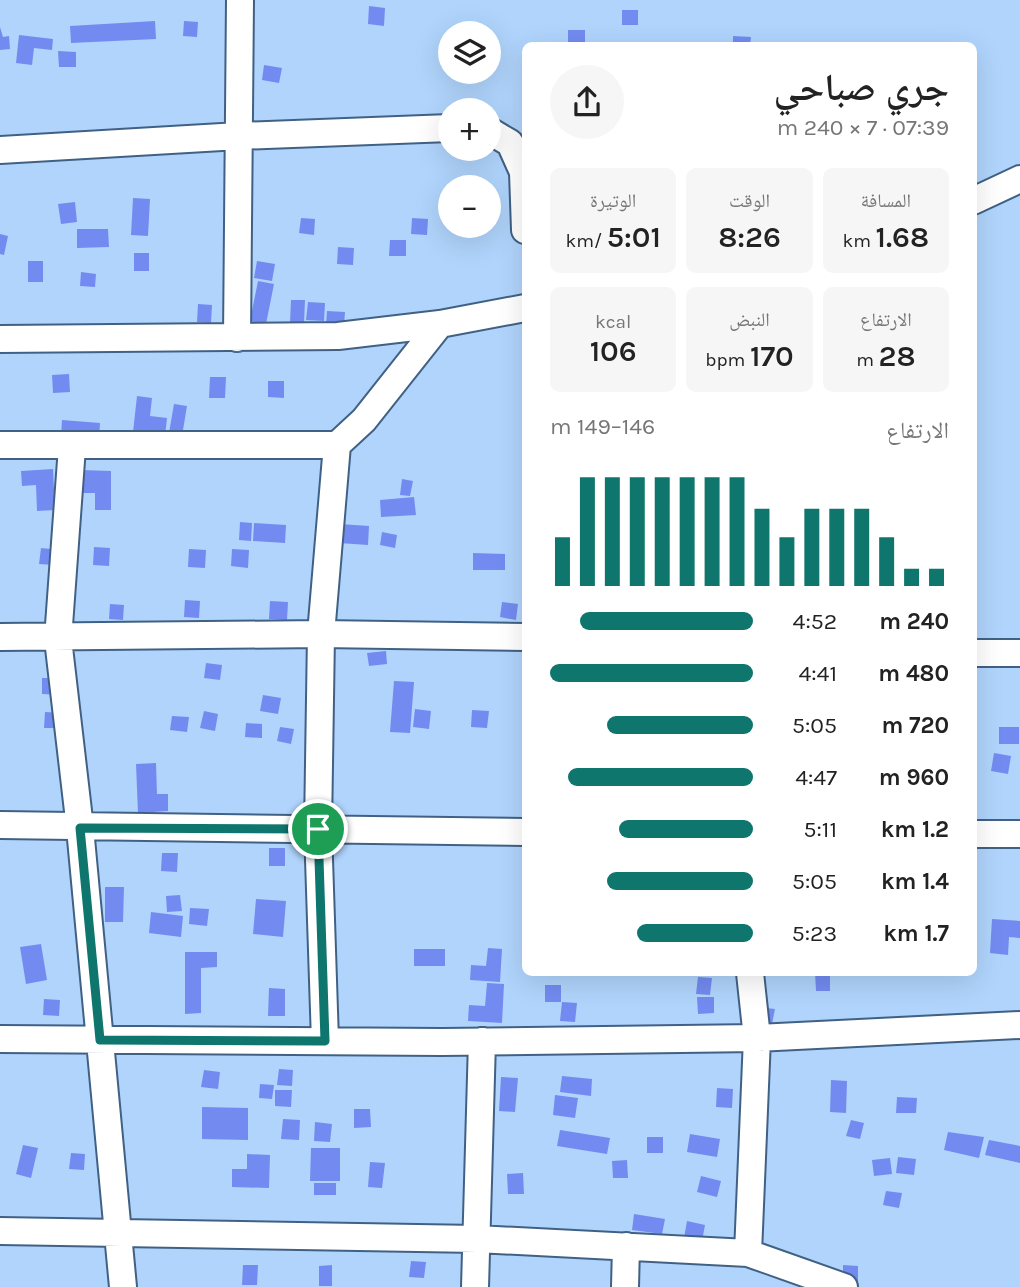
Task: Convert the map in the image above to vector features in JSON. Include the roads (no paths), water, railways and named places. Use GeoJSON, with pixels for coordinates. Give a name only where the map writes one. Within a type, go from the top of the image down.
{"type":"FeatureCollection","features":[{"type":"Feature","properties":{"kind":"street"},"geometry":{"type":"LineString","coordinates":[[237,338],[240,0]]}},
{"type":"Feature","properties":{"kind":"street"},"geometry":{"type":"LineString","coordinates":[[0,150],[239,136],[438,128]]}},
{"type":"Feature","properties":{"kind":"street"},"geometry":{"type":"LineString","coordinates":[[501,138],[510,143],[522,170]]}},
{"type":"Feature","properties":{"kind":"street"},"geometry":{"type":"LineString","coordinates":[[977,199],[1020,179]]}},
{"type":"Feature","properties":{"kind":"street"},"geometry":{"type":"LineString","coordinates":[[0,340],[338,335],[440,324],[522,309]]}},
{"type":"Feature","properties":{"kind":"street"},"geometry":{"type":"LineString","coordinates":[[325,1041],[318,829],[321,634],[337,445],[364,420],[440,324]]}},
{"type":"Feature","properties":{"kind":"street"},"geometry":{"type":"LineString","coordinates":[[0,445],[337,445]]}},
{"type":"Feature","properties":{"kind":"street"},"geometry":{"type":"LineString","coordinates":[[72,447],[58,639],[80,828],[123,1287]]}},
{"type":"Feature","properties":{"kind":"street"},"geometry":{"type":"LineString","coordinates":[[0,637],[58,639],[321,634],[522,637]]}},
{"type":"Feature","properties":{"kind":"street"},"geometry":{"type":"LineString","coordinates":[[977,653],[1020,653]]}},
{"type":"Feature","properties":{"kind":"street"},"geometry":{"type":"LineString","coordinates":[[0,825],[522,832]]}},
{"type":"Feature","properties":{"kind":"street"},"geometry":{"type":"LineString","coordinates":[[977,834],[1020,834]]}},
{"type":"Feature","properties":{"kind":"street"},"geometry":{"type":"LineString","coordinates":[[748,1253],[757,1038],[750,976]]}},
{"type":"Feature","properties":{"kind":"street"},"geometry":{"type":"LineString","coordinates":[[0,1039],[482,1041],[757,1038],[1020,1025]]}},
{"type":"Feature","properties":{"kind":"street"},"geometry":{"type":"LineString","coordinates":[[475,1287],[482,1041]]}},
{"type":"Feature","properties":{"kind":"street"},"geometry":{"type":"LineString","coordinates":[[0,1231],[477,1239],[748,1253],[844,1287]]}},
{"type":"Feature","properties":{"kind":"street"},"geometry":{"type":"LineString","coordinates":[[625,1287],[626,1246]]}}]}
